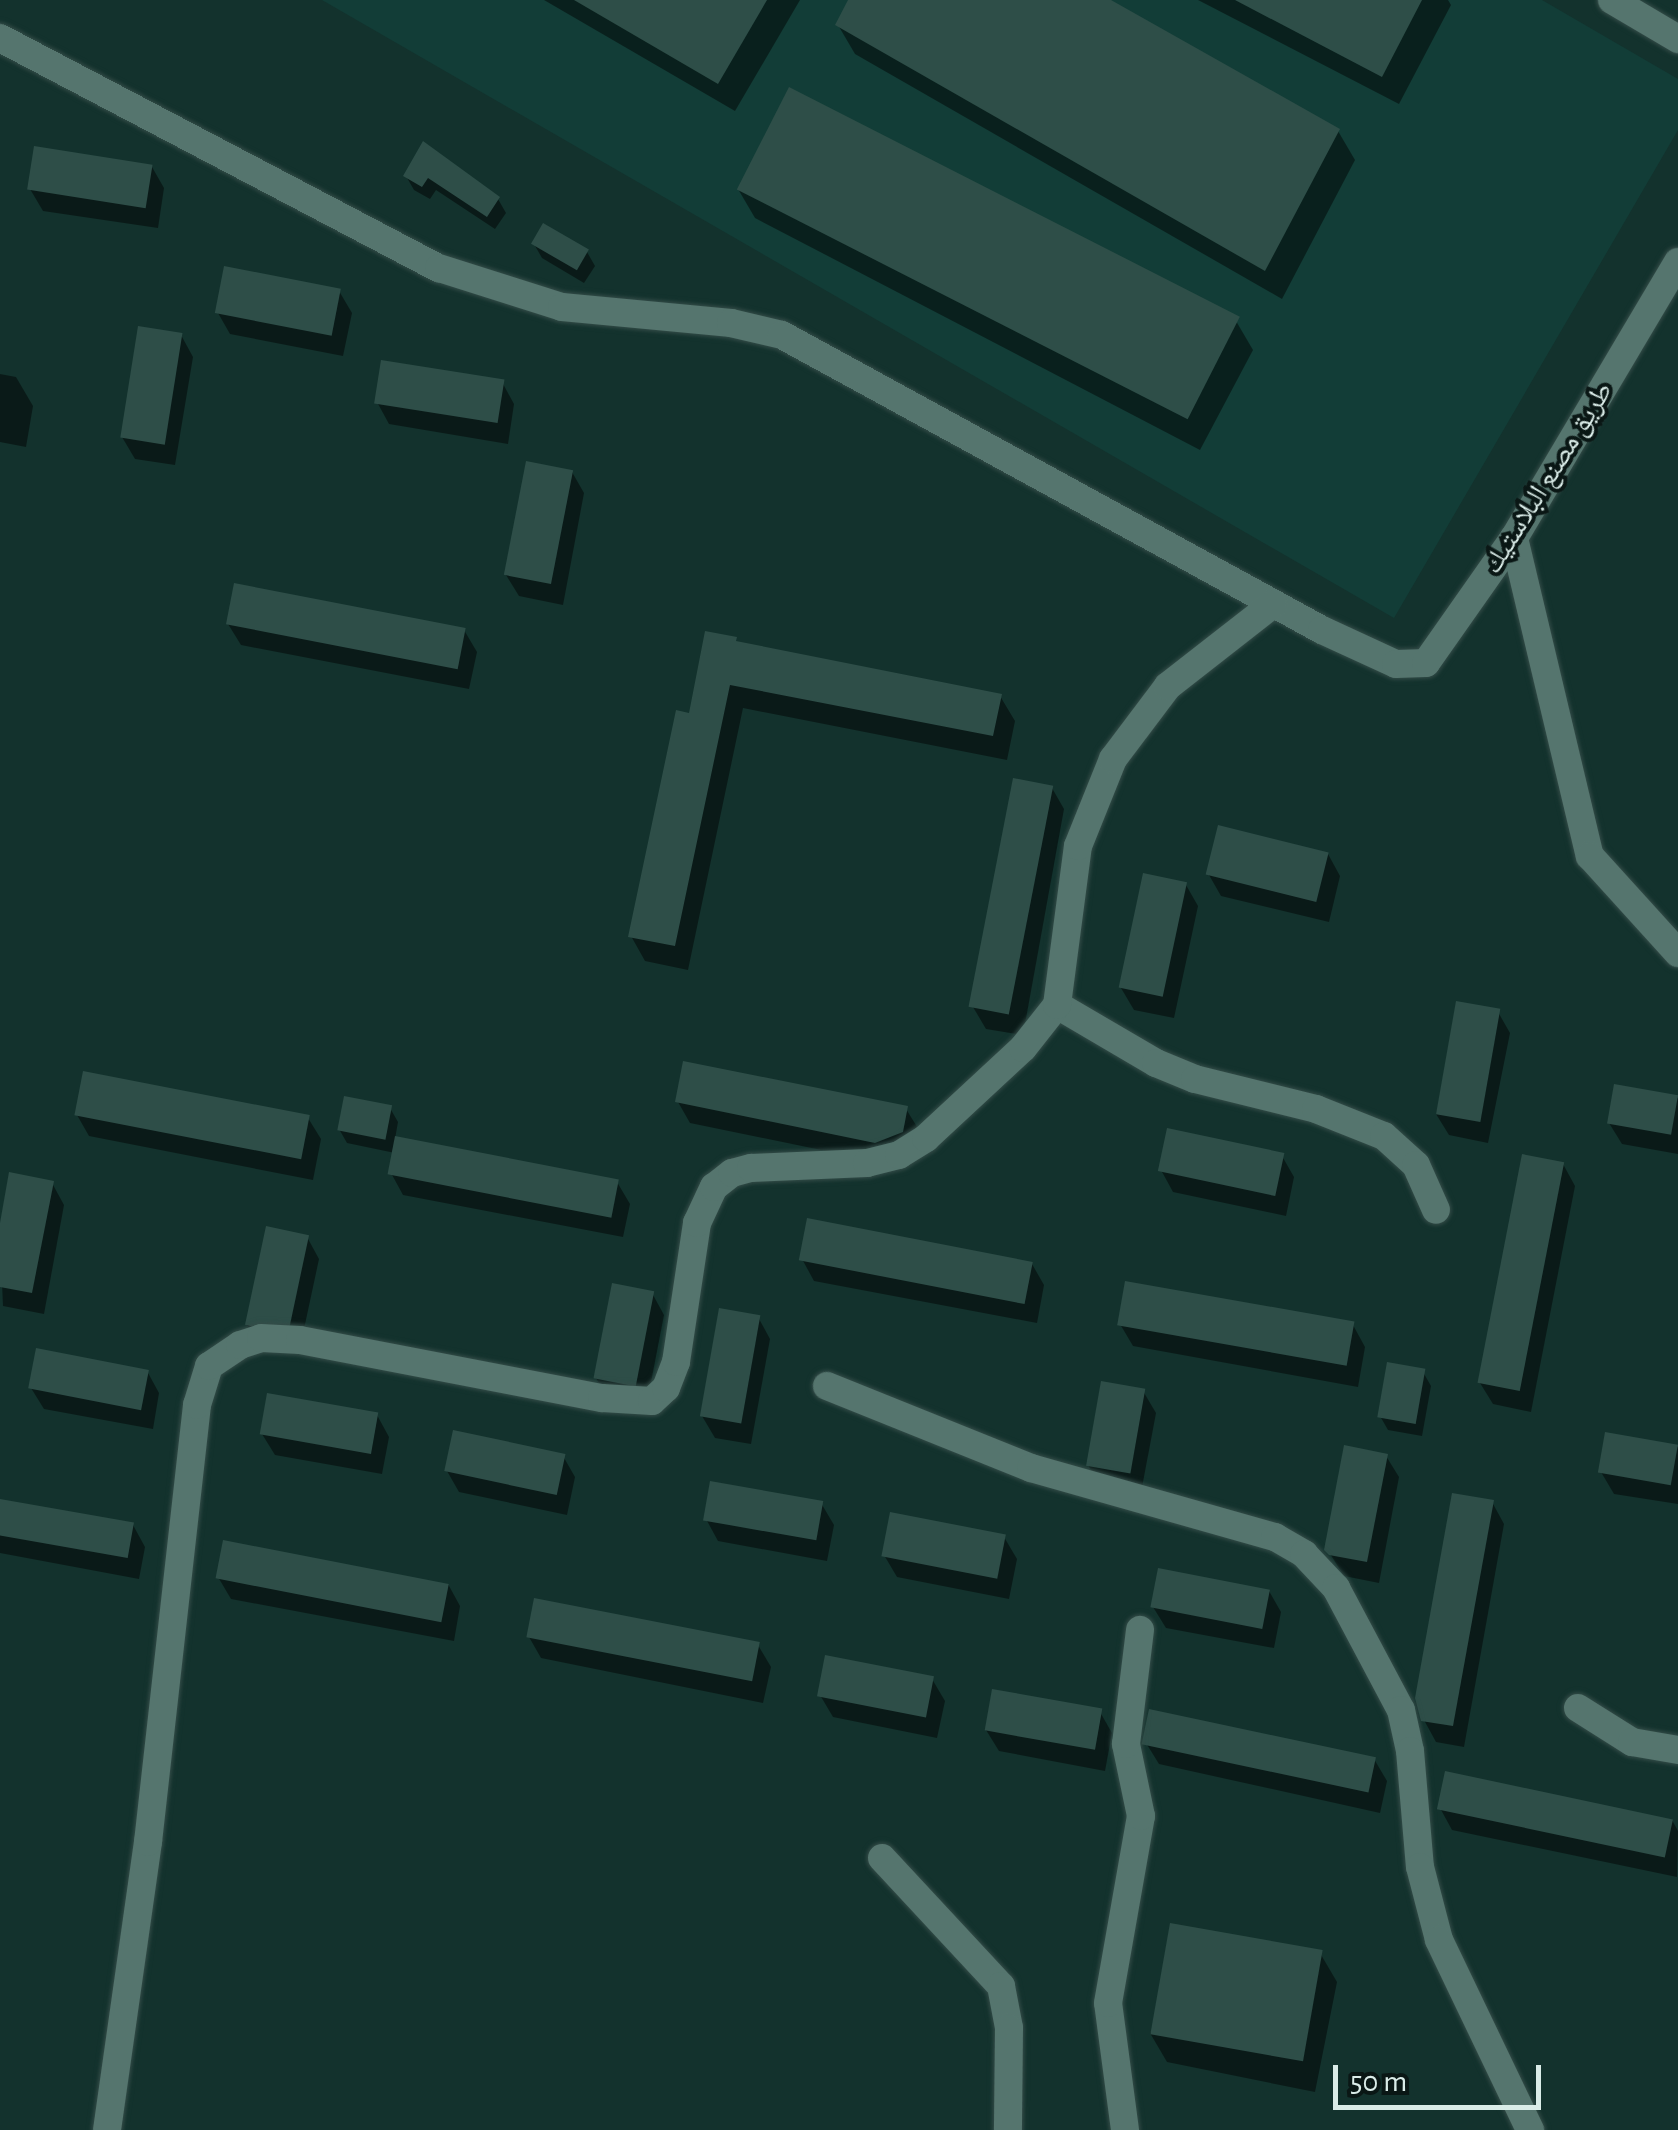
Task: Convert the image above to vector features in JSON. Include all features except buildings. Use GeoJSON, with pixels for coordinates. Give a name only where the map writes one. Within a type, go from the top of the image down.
{"type":"FeatureCollection","features":[{"type":"Feature","properties":{"kind":"street"},"geometry":{"type":"LineString","coordinates":[[1612,0],[1678,39]]}},
{"type":"Feature","properties":{"kind":"street"},"geometry":{"type":"LineString","coordinates":[[0,38],[440,268],[562,307],[731,323],[782,335],[1274,604],[1168,686],[1113,758],[1092,802],[1078,846],[1058,1005],[1040,1030],[926,1138],[899,1155],[867,1163],[750,1168],[732,1173],[714,1187],[696,1224],[676,1362],[666,1388],[652,1402],[602,1398],[300,1340],[261,1338],[240,1345],[210,1366],[197,1405],[148,1842],[107,2130]]}},
{"type":"Feature","properties":{"kind":"street","name":"طريق مصنع البلاستيك"},"geometry":{"type":"LineString","coordinates":[[1274,604],[1396,664],[1426,663],[1514,538],[1678,262]]}},
{"type":"Feature","properties":{"kind":"street"},"geometry":{"type":"LineString","coordinates":[[1514,538],[1590,856],[1678,953]]}},
{"type":"Feature","properties":{"kind":"street"},"geometry":{"type":"LineString","coordinates":[[1058,1005],[1156,1063],[1195,1079],[1316,1109],[1384,1136],[1416,1165],[1436,1210]]}},
{"type":"Feature","properties":{"kind":"street"},"geometry":{"type":"LineString","coordinates":[[828,1386],[1031,1468],[1275,1536],[1314,1565],[1336,1588],[1401,1710],[1410,1751],[1420,1867],[1439,1940],[1530,2130]]}},
{"type":"Feature","properties":{"kind":"street"},"geometry":{"type":"LineString","coordinates":[[1125,2130],[1108,2002],[1141,1816],[1126,1744],[1140,1630]]}},
{"type":"Feature","properties":{"kind":"street"},"geometry":{"type":"LineString","coordinates":[[1578,1708],[1632,1742],[1678,1750]]}},
{"type":"Feature","properties":{"kind":"street"},"geometry":{"type":"LineString","coordinates":[[882,1858],[1001,1986],[1009,2028],[1008,2130]]}},
{"type":"Feature","properties":{"kind":"shaded area"},"geometry":{"type":"Polygon","coordinates":[[[322,0],[1542,0],[1678,79],[1678,130],[1394,618],[322,0]]]}}]}
